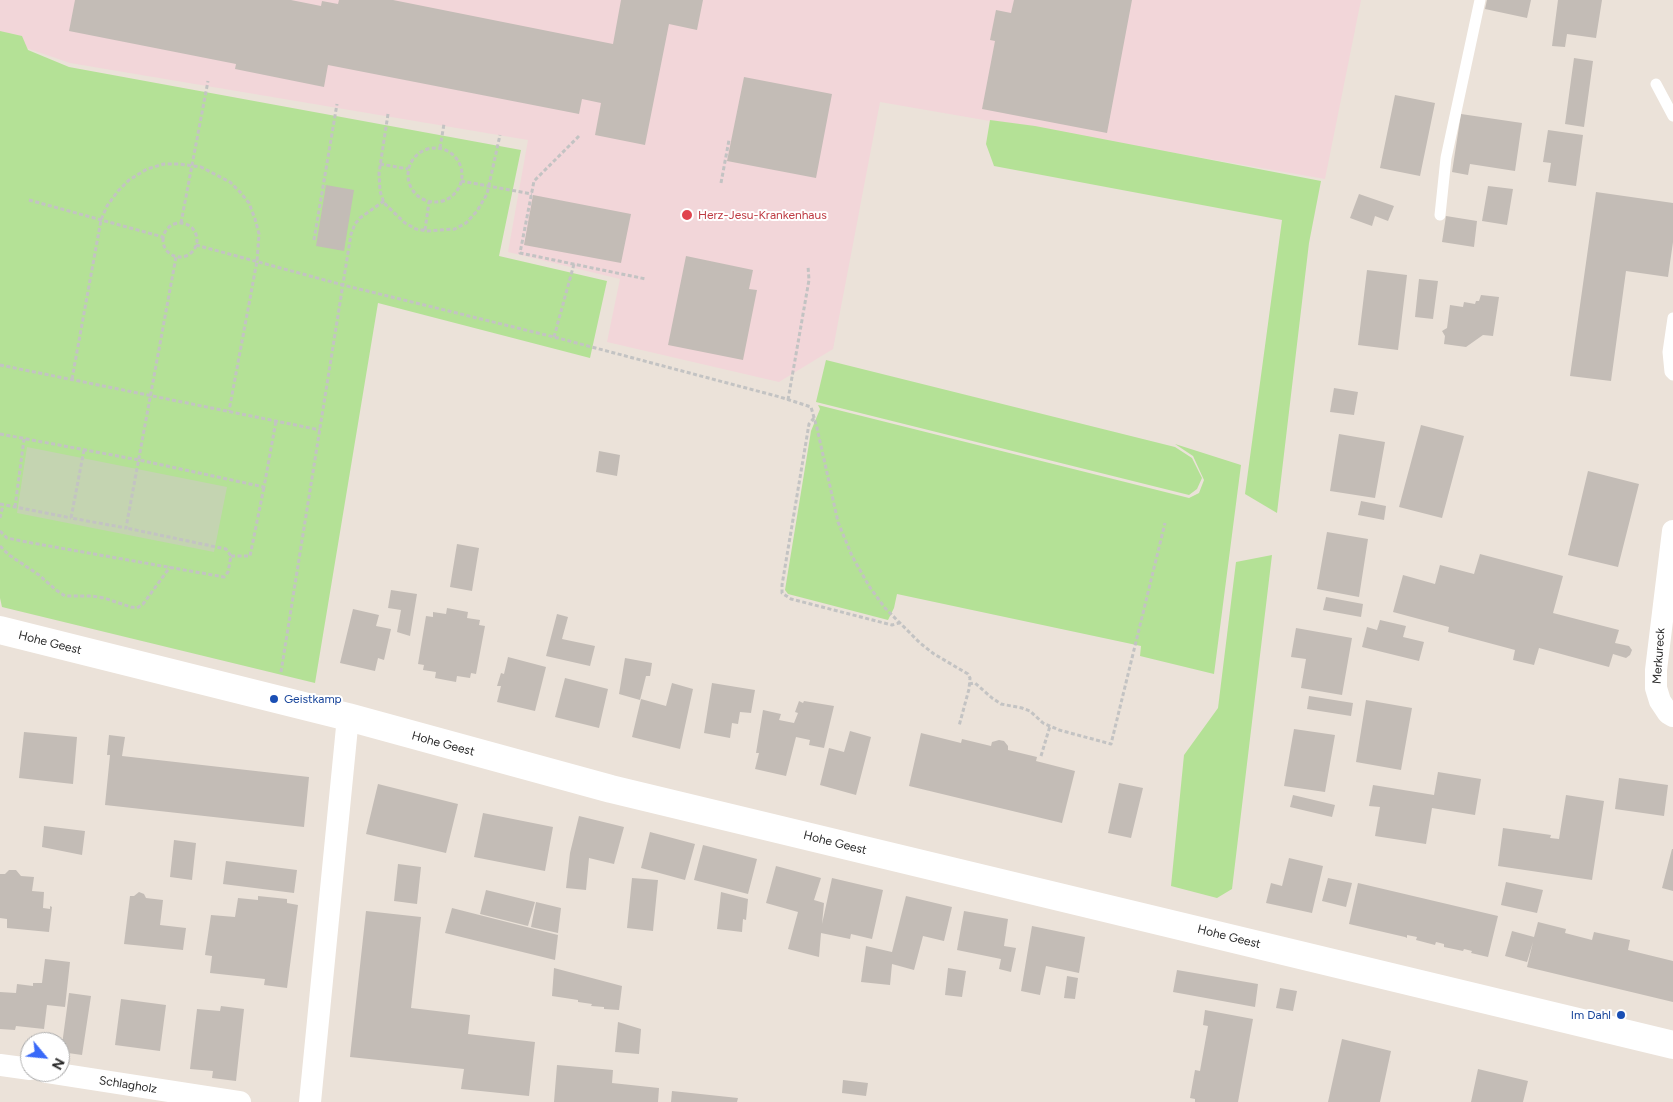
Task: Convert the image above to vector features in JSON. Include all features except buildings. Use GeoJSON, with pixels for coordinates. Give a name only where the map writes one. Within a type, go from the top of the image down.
{"type":"FeatureCollection","features":[{"type":"Feature","properties":{"kind":"street","name":"Merkureck"},"geometry":{"type":"LineString","coordinates":[[1673,530],[1656,670],[1656,688],[1660,701],[1668,713],[1673,716]]}},
{"type":"Feature","properties":{"kind":"street","name":"Hohe Geest"},"geometry":{"type":"LineString","coordinates":[[0,630],[348,717],[611,789],[1673,1045]]}},
{"type":"Feature","properties":{"kind":"street"},"geometry":{"type":"LineString","coordinates":[[310,1102],[348,717]]}},
{"type":"Feature","properties":{"kind":"street"},"geometry":{"type":"LineString","coordinates":[[0,1065],[20,1068]]}},
{"type":"Feature","properties":{"kind":"street","name":"Schlagholz"},"geometry":{"type":"LineString","coordinates":[[70,1076],[240,1102]]}},
{"type":"Feature","properties":{"kind":"lane"},"geometry":{"type":"LineString","coordinates":[[1440,215],[1446,158],[1480,0]]}},
{"type":"Feature","properties":{"kind":"lane"},"geometry":{"type":"LineString","coordinates":[[1656,84],[1673,116]]}},
{"type":"Feature","properties":{"kind":"lane"},"geometry":{"type":"LineString","coordinates":[[1673,318],[1668,352],[1670,372],[1673,375]]}},
{"type":"Feature","properties":{"kind":"path"},"geometry":{"type":"LineString","coordinates":[[181,223],[208,81]]}},
{"type":"Feature","properties":{"kind":"path"},"geometry":{"type":"LineString","coordinates":[[314,240],[337,104]]}},
{"type":"Feature","properties":{"kind":"path"},"geometry":{"type":"LineString","coordinates":[[388,114],[380,164],[380,191],[384,201],[405,223],[416,229],[444,230],[455,228],[466,223],[477,211],[487,194],[500,135]]}},
{"type":"Feature","properties":{"kind":"path"},"geometry":{"type":"LineString","coordinates":[[440,148],[444,124]]}},
{"type":"Feature","properties":{"kind":"path"},"geometry":{"type":"LineString","coordinates":[[579,136],[534,181],[520,253],[646,279]]}},
{"type":"Feature","properties":{"kind":"path"},"geometry":{"type":"LineString","coordinates":[[721,184],[729,140]]}},
{"type":"Feature","properties":{"kind":"path"},"geometry":{"type":"LineString","coordinates":[[430,147],[440,148],[453,154],[458,161],[462,170],[461,181],[458,190],[447,199],[441,202],[429,202],[421,199],[410,188],[407,178],[408,169],[411,160],[416,154],[430,147]]}},
{"type":"Feature","properties":{"kind":"path"},"geometry":{"type":"LineString","coordinates":[[72,379],[101,220],[107,206],[118,191],[130,180],[147,170],[164,164],[201,167],[230,182],[249,203],[258,234],[256,261],[229,411]]}},
{"type":"Feature","properties":{"kind":"path"},"geometry":{"type":"LineString","coordinates":[[380,164],[408,169]]}},
{"type":"Feature","properties":{"kind":"path"},"geometry":{"type":"LineString","coordinates":[[461,181],[532,194]]}},
{"type":"Feature","properties":{"kind":"path"},"geometry":{"type":"LineString","coordinates":[[29,200],[163,237]]}},
{"type":"Feature","properties":{"kind":"path"},"geometry":{"type":"LineString","coordinates":[[281,675],[343,285],[355,224],[360,218],[384,201]]}},
{"type":"Feature","properties":{"kind":"path"},"geometry":{"type":"LineString","coordinates":[[424,230],[429,202]]}},
{"type":"Feature","properties":{"kind":"path"},"geometry":{"type":"LineString","coordinates":[[181,223],[188,225],[195,233],[196,245],[188,255],[176,257],[164,248],[163,237],[169,227],[181,223]]}},
{"type":"Feature","properties":{"kind":"path"},"geometry":{"type":"LineString","coordinates":[[196,245],[343,285],[554,337],[811,407],[838,522],[852,556],[868,586],[899,624],[934,654],[968,674],[970,678],[960,726]]}},
{"type":"Feature","properties":{"kind":"path"},"geometry":{"type":"LineString","coordinates":[[126,528],[176,257]]}},
{"type":"Feature","properties":{"kind":"path"},"geometry":{"type":"LineString","coordinates":[[554,337],[574,264]]}},
{"type":"Feature","properties":{"kind":"path"},"geometry":{"type":"LineString","coordinates":[[788,400],[809,280],[808,266]]}},
{"type":"Feature","properties":{"kind":"path"},"geometry":{"type":"LineString","coordinates":[[0,365],[320,430]]}},
{"type":"Feature","properties":{"kind":"path"},"geometry":{"type":"LineString","coordinates":[[814,417],[809,424],[782,593],[791,599],[882,623],[899,624]]}},
{"type":"Feature","properties":{"kind":"path"},"geometry":{"type":"LineString","coordinates":[[231,556],[250,556],[276,421]]}},
{"type":"Feature","properties":{"kind":"path"},"geometry":{"type":"LineString","coordinates":[[0,434],[139,460],[264,487]]}},
{"type":"Feature","properties":{"kind":"path"},"geometry":{"type":"LineString","coordinates":[[15,507],[24,439]]}},
{"type":"Feature","properties":{"kind":"path"},"geometry":{"type":"LineString","coordinates":[[71,518],[84,450]]}},
{"type":"Feature","properties":{"kind":"path"},"geometry":{"type":"LineString","coordinates":[[0,518],[1,504],[226,549],[231,556],[228,572],[224,577],[32,543],[7,538],[0,533]]}},
{"type":"Feature","properties":{"kind":"path"},"geometry":{"type":"LineString","coordinates":[[969,684],[976,683],[1001,704],[1022,708],[1050,726],[1087,739],[1111,744],[1165,522]]}},
{"type":"Feature","properties":{"kind":"path"},"geometry":{"type":"LineString","coordinates":[[0,546],[9,555],[39,575],[65,596],[104,598],[131,608],[138,608],[143,604],[170,567]]}},
{"type":"Feature","properties":{"kind":"path"},"geometry":{"type":"LineString","coordinates":[[1041,756],[1050,726]]}},
{"type":"Feature","properties":{"kind":"shaded area","name":"Herz-Jesu-Krankenhaus"},"geometry":{"type":"Polygon","coordinates":[[[0,0],[1361,0],[1325,179],[880,102],[833,349],[779,382],[607,342],[620,279],[508,252],[528,140],[70,63],[0,39],[0,0]]]}},
{"type":"Feature","properties":{"kind":"green space"},"geometry":{"type":"Polygon","coordinates":[[[0,31],[22,36],[28,50],[69,67],[521,150],[499,256],[607,281],[590,358],[378,303],[315,683],[2,607],[0,598],[0,31]]]}},
{"type":"Feature","properties":{"kind":"green space"},"geometry":{"type":"Polygon","coordinates":[[[990,120],[1035,126],[1321,181],[1309,243],[1277,513],[1245,494],[1282,220],[994,166],[986,144],[990,120]]]}},
{"type":"Feature","properties":{"kind":"green space"},"geometry":{"type":"Polygon","coordinates":[[[826,360],[1175,447],[1192,458],[1202,478],[1197,489],[1189,495],[816,402],[826,360]]]}},
{"type":"Feature","properties":{"kind":"green space"},"geometry":{"type":"Polygon","coordinates":[[[818,405],[1189,498],[1199,493],[1204,480],[1193,456],[1175,444],[1241,465],[1214,674],[1140,656],[1141,646],[897,594],[894,608],[888,620],[788,594],[785,590],[811,431],[820,409],[818,405]]]}},
{"type":"Feature","properties":{"kind":"green space"},"geometry":{"type":"Polygon","coordinates":[[[27,447],[227,487],[214,552],[17,513],[27,447]]]}},
{"type":"Feature","properties":{"kind":"green space"},"geometry":{"type":"Polygon","coordinates":[[[1272,555],[1232,889],[1217,898],[1171,886],[1184,755],[1218,708],[1236,562],[1272,555]]]}},
{"type":"Feature","properties":{"kind":"place","name":"Herz-Jesu-Krankenhaus"},"geometry":{"type":"Point","coordinates":[687,215]}},
{"type":"Feature","properties":{"kind":"place","name":"Geistkamp"},"geometry":{"type":"Point","coordinates":[274,699]}},
{"type":"Feature","properties":{"kind":"place","name":"Im Dahl"},"geometry":{"type":"Point","coordinates":[1621,1015]}}]}
